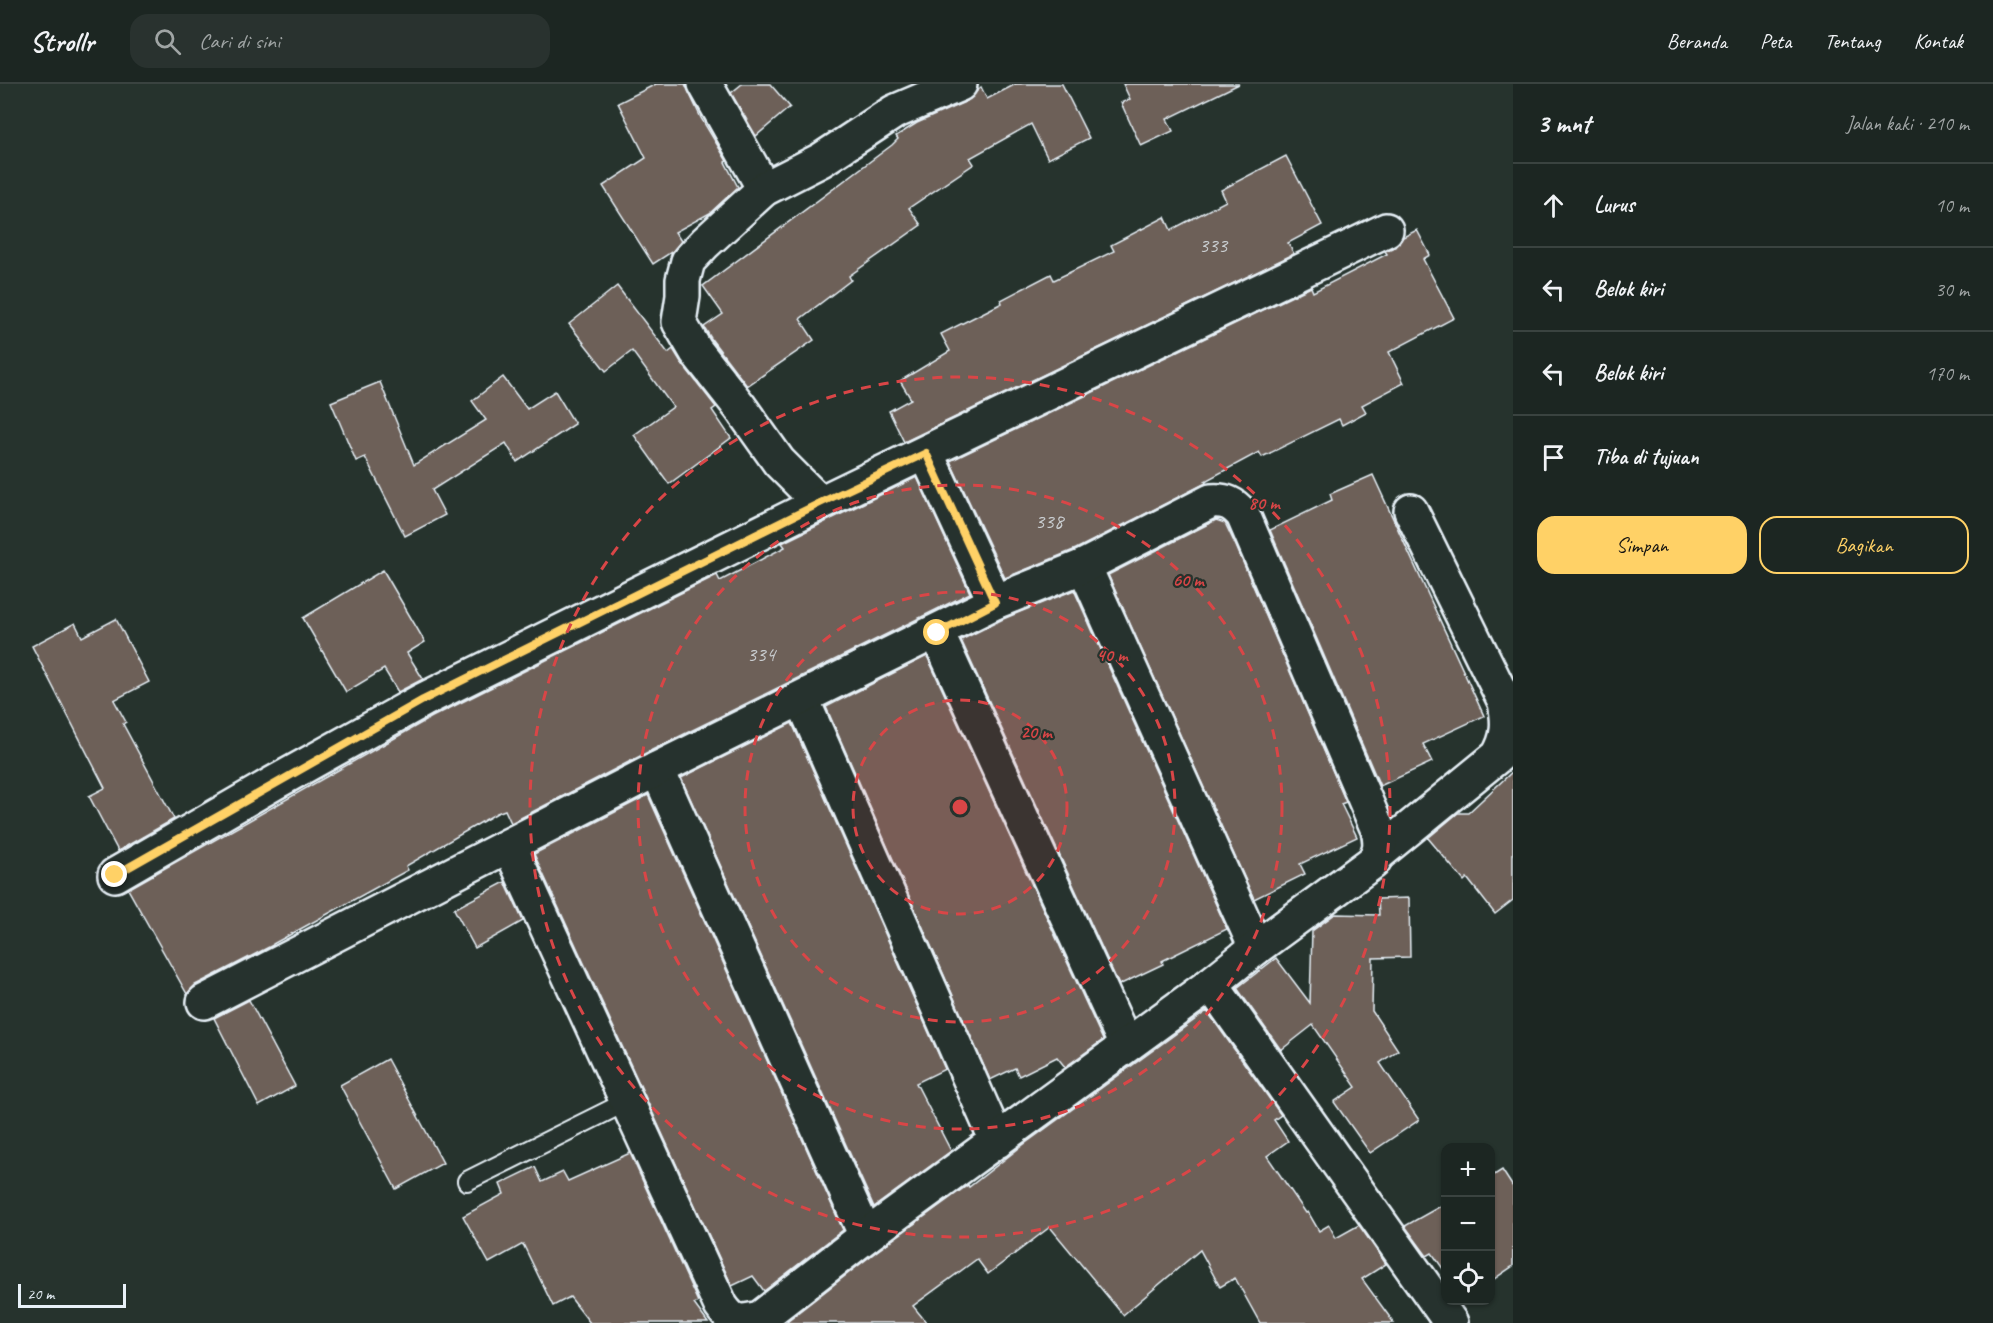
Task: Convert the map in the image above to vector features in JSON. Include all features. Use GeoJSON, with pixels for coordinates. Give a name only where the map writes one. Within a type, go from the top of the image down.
{"type":"FeatureCollection","features":[{"type":"Feature","properties":{"kind":"street"},"geometry":{"type":"LineString","coordinates":[[705,84],[764,189]]}},
{"type":"Feature","properties":{"kind":"street"},"geometry":{"type":"LineString","coordinates":[[820,503],[779,462],[696,351],[679,322],[683,280],[688,261],[764,189],[821,160],[894,112],[960,84]]}},
{"type":"Feature","properties":{"kind":"street"},"geometry":{"type":"LineString","coordinates":[[115,875],[423,700],[820,503],[1386,230]]}},
{"type":"Feature","properties":{"kind":"street"},"geometry":{"type":"LineString","coordinates":[[926,453],[995,603]]}},
{"type":"Feature","properties":{"kind":"street"},"geometry":{"type":"LineString","coordinates":[[204,1002],[509,845],[657,769],[995,603],[1084,566],[1210,501],[1224,500],[1236,506],[1243,515],[1378,830],[1381,843],[1373,862],[1211,984],[866,1236],[760,1318],[747,1323],[737,1323],[729,1319],[721,1306],[509,845]]}},
{"type":"Feature","properties":{"kind":"street"},"geometry":{"type":"LineString","coordinates":[[1378,854],[1498,756],[1506,741],[1509,721],[1505,702],[1411,511]]}},
{"type":"Feature","properties":{"kind":"street"},"geometry":{"type":"LineString","coordinates":[[1084,566],[1256,948]]}},
{"type":"Feature","properties":{"kind":"street"},"geometry":{"type":"LineString","coordinates":[[937,633],[1126,1045]]}},
{"type":"Feature","properties":{"kind":"street"},"geometry":{"type":"LineString","coordinates":[[802,699],[997,1141]]}},
{"type":"Feature","properties":{"kind":"street"},"geometry":{"type":"LineString","coordinates":[[657,769],[866,1236]]}},
{"type":"Feature","properties":{"kind":"street"},"geometry":{"type":"LineString","coordinates":[[1211,984],[1451,1323]]}},
{"type":"Feature","properties":{"kind":"lane"},"geometry":{"type":"LineString","coordinates":[[467,1181],[628,1101]]}},
{"type":"Feature","properties":{"kind":"building"},"geometry":{"type":"Polygon","coordinates":[[[656,84],[685,84],[701,118],[727,161],[725,162],[738,187],[710,213],[675,232],[681,241],[673,251],[653,264],[603,186],[646,158],[618,103],[656,84]]]}},
{"type":"Feature","properties":{"kind":"building"},"geometry":{"type":"Polygon","coordinates":[[[742,84],[770,84],[790,107],[756,136],[731,93],[742,84]]]}},
{"type":"Feature","properties":{"kind":"building"},"geometry":{"type":"Polygon","coordinates":[[[1016,84],[1062,84],[1089,138],[1048,159],[1031,124],[970,158],[974,164],[909,208],[921,225],[849,276],[851,280],[800,319],[814,340],[747,386],[704,327],[723,314],[703,286],[892,145],[898,139],[896,136],[917,123],[967,101],[981,87],[987,99],[1016,84]]]}},
{"type":"Feature","properties":{"kind":"building"},"geometry":{"type":"Polygon","coordinates":[[[1123,84],[1239,84],[1167,119],[1173,131],[1141,146],[1121,103],[1130,99],[1123,84]]]}},
{"type":"Feature","properties":{"kind":"building"},"geometry":{"type":"Polygon","coordinates":[[[1286,156],[1322,225],[1288,243],[1294,254],[904,442],[889,411],[911,399],[900,381],[950,351],[941,334],[1002,303],[1001,300],[1051,274],[1054,280],[1114,251],[1111,245],[1165,217],[1171,230],[1226,201],[1221,190],[1286,156]]]}},
{"type":"Feature","properties":{"kind":"building"},"geometry":{"type":"Polygon","coordinates":[[[1417,230],[1430,255],[1423,259],[1454,318],[1389,352],[1404,383],[1362,405],[1366,412],[1342,425],[1339,419],[1262,457],[1259,452],[1205,481],[1206,483],[1076,549],[1005,578],[950,461],[1311,287],[1313,292],[1387,254],[1385,251],[1395,247],[1403,237],[1417,230]]]}},
{"type":"Feature","properties":{"kind":"building"},"geometry":{"type":"Polygon","coordinates":[[[617,286],[668,353],[673,349],[716,407],[712,410],[731,438],[669,484],[634,435],[673,407],[632,351],[606,371],[569,324],[617,286]]]}},
{"type":"Feature","properties":{"kind":"building"},"geometry":{"type":"Polygon","coordinates":[[[503,377],[527,409],[555,391],[575,424],[517,462],[506,443],[432,490],[445,515],[405,536],[365,457],[356,461],[331,402],[380,382],[414,465],[486,420],[472,401],[503,377]]]}},
{"type":"Feature","properties":{"kind":"building"},"geometry":{"type":"Polygon","coordinates":[[[1373,475],[1484,716],[1423,744],[1432,762],[1380,786],[1270,530],[1332,500],[1330,494],[1373,475]]]}},
{"type":"Feature","properties":{"kind":"building"},"geometry":{"type":"Polygon","coordinates":[[[917,477],[970,593],[648,752],[511,823],[505,810],[497,813],[406,866],[408,870],[273,945],[195,985],[187,994],[128,889],[432,717],[717,575],[720,581],[785,547],[782,543],[917,477]]]}},
{"type":"Feature","properties":{"kind":"building"},"geometry":{"type":"Polygon","coordinates":[[[1216,520],[1225,523],[1236,546],[1346,802],[1341,804],[1357,837],[1300,864],[1305,874],[1254,899],[1108,575],[1216,520]]]}},
{"type":"Feature","properties":{"kind":"building"},"geometry":{"type":"Polygon","coordinates":[[[383,570],[425,642],[407,653],[423,679],[398,692],[384,669],[346,692],[303,618],[383,570]]]}},
{"type":"Feature","properties":{"kind":"building"},"geometry":{"type":"Polygon","coordinates":[[[1074,590],[1227,929],[1119,985],[961,640],[1003,619],[1074,590]]]}},
{"type":"Feature","properties":{"kind":"building"},"geometry":{"type":"Polygon","coordinates":[[[116,619],[149,682],[114,700],[126,722],[123,724],[174,819],[118,851],[89,796],[105,788],[32,646],[75,623],[82,637],[116,619]]]}},
{"type":"Feature","properties":{"kind":"building"},"geometry":{"type":"Polygon","coordinates":[[[927,656],[1103,1040],[1065,1067],[1057,1057],[1019,1076],[1015,1068],[990,1080],[826,707],[927,656]]]}},
{"type":"Feature","properties":{"kind":"building"},"geometry":{"type":"Polygon","coordinates":[[[792,723],[945,1069],[916,1083],[951,1151],[874,1207],[681,778],[792,723]]]}},
{"type":"Feature","properties":{"kind":"building"},"geometry":{"type":"Polygon","coordinates":[[[1513,771],[1513,900],[1495,914],[1467,878],[1464,881],[1428,838],[1458,813],[1468,813],[1513,771]]]}},
{"type":"Feature","properties":{"kind":"building"},"geometry":{"type":"Polygon","coordinates":[[[648,795],[843,1230],[764,1291],[753,1276],[732,1286],[534,854],[648,795]]]}},
{"type":"Feature","properties":{"kind":"building"},"geometry":{"type":"Polygon","coordinates":[[[505,882],[523,921],[475,948],[454,909],[505,882]]]}},
{"type":"Feature","properties":{"kind":"building"},"geometry":{"type":"Polygon","coordinates":[[[1409,898],[1410,957],[1373,958],[1372,1011],[1398,1050],[1380,1063],[1419,1120],[1370,1153],[1334,1102],[1356,1087],[1313,1025],[1281,1050],[1237,988],[1276,958],[1310,1003],[1312,931],[1335,914],[1379,915],[1378,899],[1409,898]]]}},
{"type":"Feature","properties":{"kind":"building"},"geometry":{"type":"Polygon","coordinates":[[[249,1000],[295,1086],[259,1106],[214,1018],[249,1000]]]}},
{"type":"Feature","properties":{"kind":"building"},"geometry":{"type":"Polygon","coordinates":[[[1207,1011],[1281,1115],[1274,1120],[1288,1141],[1267,1156],[1306,1213],[1308,1212],[1319,1231],[1329,1225],[1336,1238],[1359,1225],[1386,1264],[1362,1279],[1394,1323],[1260,1323],[1235,1278],[1220,1287],[1200,1250],[1123,1315],[1050,1227],[988,1274],[977,1259],[913,1306],[927,1323],[788,1323],[787,1321],[877,1251],[968,1185],[969,1187],[1207,1011]]]}},
{"type":"Feature","properties":{"kind":"building"},"geometry":{"type":"Polygon","coordinates":[[[387,1059],[443,1163],[396,1189],[340,1085],[387,1059]]]}},
{"type":"Feature","properties":{"kind":"building"},"geometry":{"type":"Polygon","coordinates":[[[630,1153],[698,1302],[694,1304],[708,1323],[590,1323],[570,1297],[553,1306],[523,1244],[489,1263],[463,1216],[504,1194],[500,1184],[535,1167],[542,1182],[563,1172],[568,1181],[630,1153]]]}},
{"type":"Feature","properties":{"kind":"building"},"geometry":{"type":"Polygon","coordinates":[[[1502,1170],[1513,1187],[1513,1266],[1495,1278],[1495,1197],[1495,1174],[1502,1170]]]}},
{"type":"Feature","properties":{"kind":"building"},"geometry":{"type":"Polygon","coordinates":[[[1441,1206],[1441,1266],[1432,1253],[1427,1256],[1405,1226],[1441,1206]]]}},
{"type":"Feature","properties":{"kind":"route"},"geometry":{"type":"LineString","coordinates":[[115,875],[423,700],[820,503],[926,453],[995,603],[937,633]]}}]}
